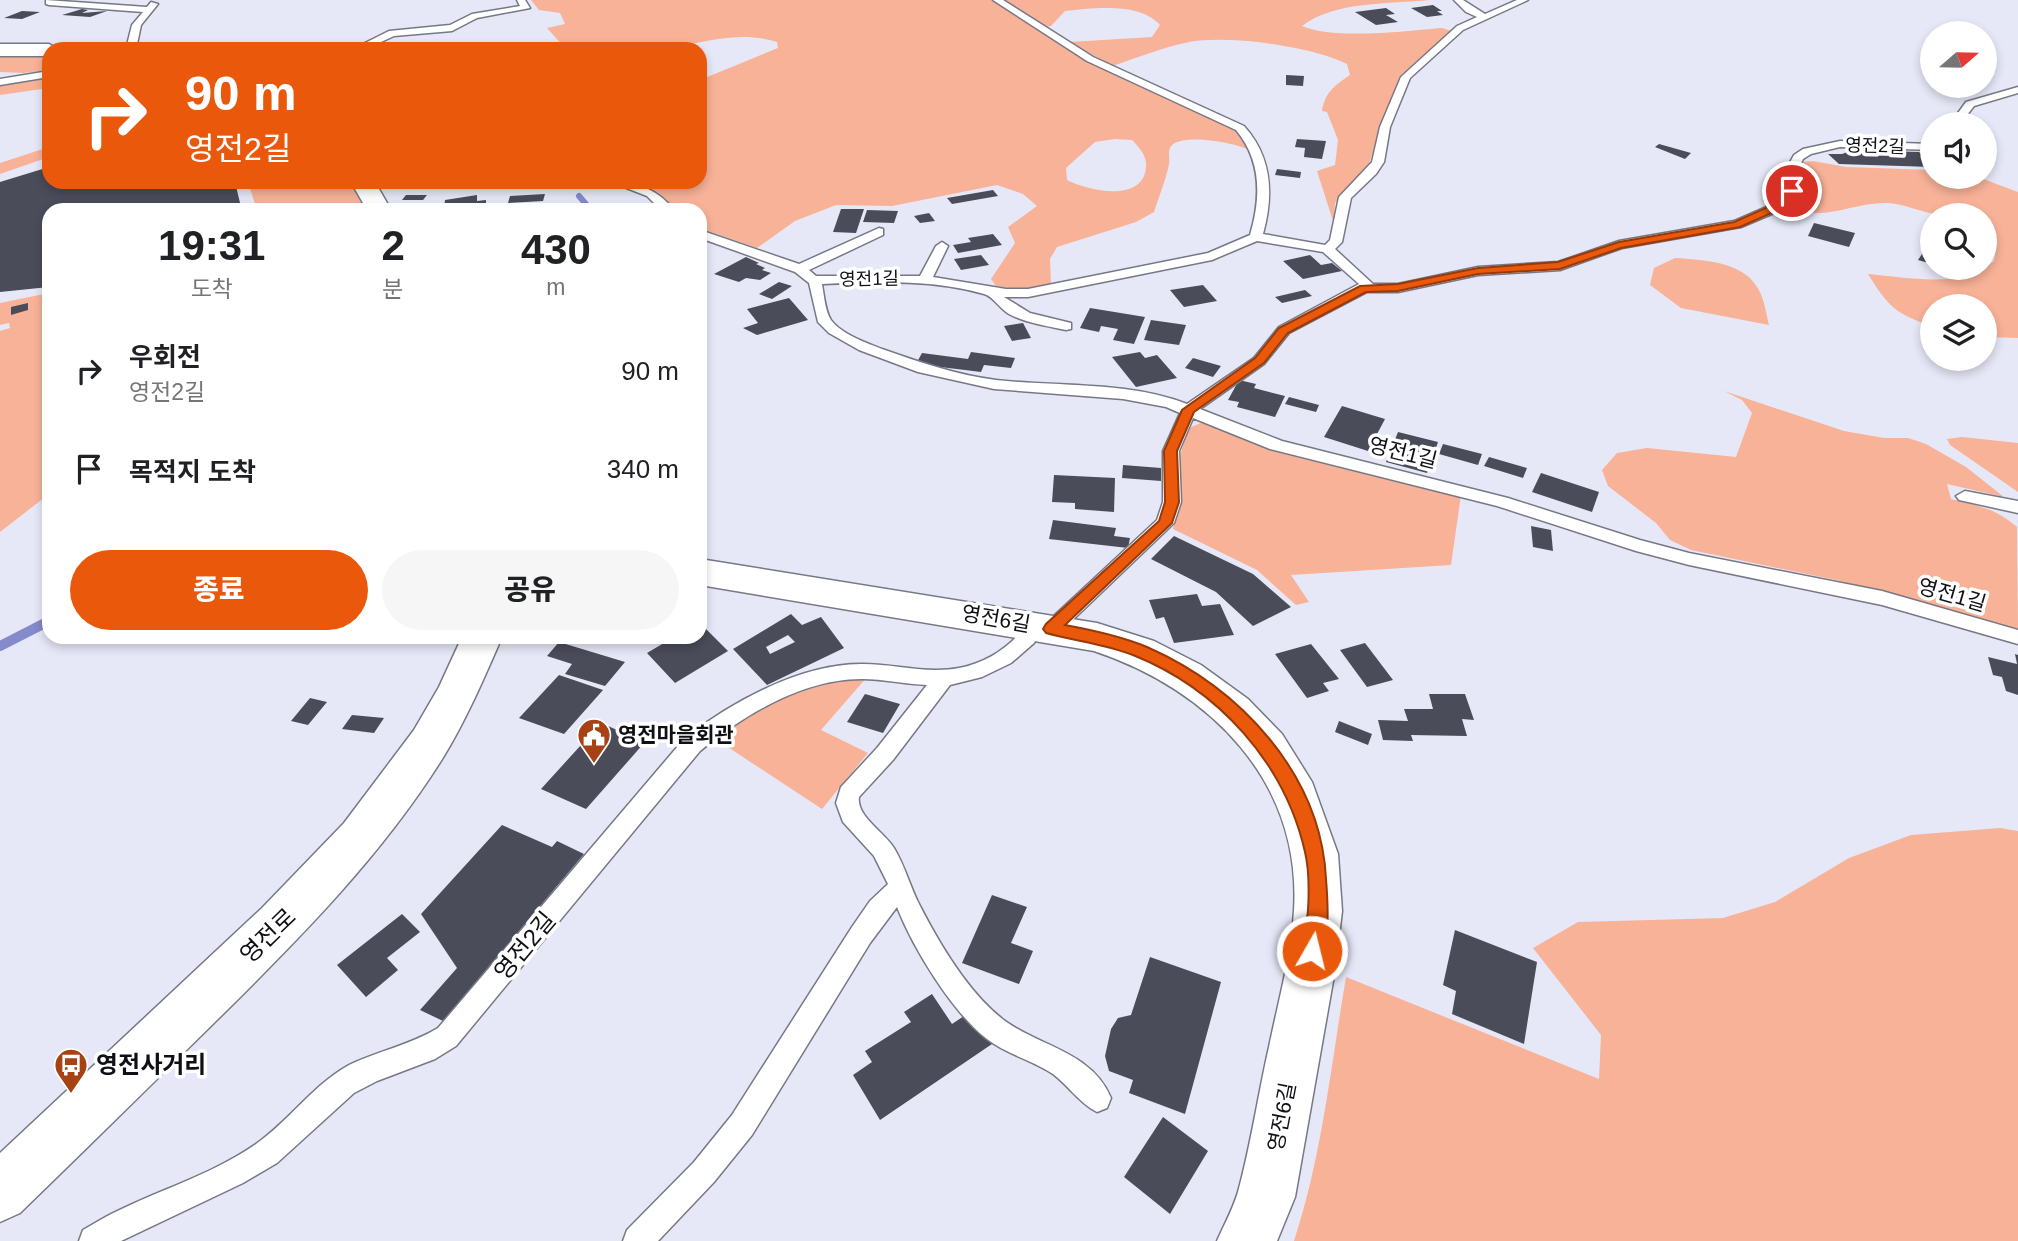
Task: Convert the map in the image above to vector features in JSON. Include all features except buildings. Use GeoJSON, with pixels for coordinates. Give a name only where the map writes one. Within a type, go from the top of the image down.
{"type":"FeatureCollection","features":[{"type":"Feature","properties":{"kind":"street"},"geometry":{"type":"LineString","coordinates":[[0,50],[42,50]]}},
{"type":"Feature","properties":{"kind":"street","name":"영전6길"},"geometry":{"type":"LineString","coordinates":[[708,571],[1097,637],[1140,651],[1188,676],[1233,710],[1267,746],[1296,795],[1312,842],[1318,911],[1310,970],[1266,1197],[1247,1241]]}},
{"type":"Feature","properties":{"kind":"street","name":"영전로"},"geometry":{"type":"LineString","coordinates":[[0,1193],[295,911],[355,843],[401,786],[430,742],[455,698],[479,644]]}},
{"type":"Feature","properties":{"kind":"lane"},"geometry":{"type":"LineString","coordinates":[[133,42],[137,25],[156,0]]}},
{"type":"Feature","properties":{"kind":"lane"},"geometry":{"type":"LineString","coordinates":[[373,42],[392,33],[452,28],[475,16],[526,8],[521,0]]}},
{"type":"Feature","properties":{"kind":"lane"},"geometry":{"type":"LineString","coordinates":[[997,0],[1090,59],[1228,121],[1249,136],[1261,159],[1263,206],[1256,237],[1327,249],[1363,280],[1366,284],[1364,288]]}},
{"type":"Feature","properties":{"kind":"lane"},"geometry":{"type":"LineString","coordinates":[[1458,0],[1469,10],[1484,17]]}},
{"type":"Feature","properties":{"kind":"lane"},"geometry":{"type":"LineString","coordinates":[[1327,249],[1336,242],[1346,197],[1372,172],[1378,162],[1385,127],[1406,77],[1460,28],[1524,0]]}},
{"type":"Feature","properties":{"kind":"lane"},"geometry":{"type":"LineString","coordinates":[[50,2],[150,10]]}},
{"type":"Feature","properties":{"kind":"lane"},"geometry":{"type":"LineString","coordinates":[[0,82],[42,75]]}},
{"type":"Feature","properties":{"kind":"lane"},"geometry":{"type":"LineString","coordinates":[[1964,112],[1970,104],[2018,90]]}},
{"type":"Feature","properties":{"kind":"lane","name":"영전2길"},"geometry":{"type":"LineString","coordinates":[[94,1241],[124,1223],[252,1163],[272,1150],[349,1081],[373,1069],[429,1049],[447,1037],[692,745],[710,730],[768,696],[838,673],[858,671],[944,678],[988,665],[1020,648],[1165,523],[1172,502],[1171,451],[1189,410],[1259,361],[1284,330],[1364,288],[1398,288],[1478,271],[1560,265],[1619,245],[1737,224],[1770,210],[1792,191],[1796,183],[1794,166],[1798,157],[1807,151],[1840,144],[1920,147]]}},
{"type":"Feature","properties":{"kind":"lane"},"geometry":{"type":"LineString","coordinates":[[639,189],[651,193],[661,203]]}},
{"type":"Feature","properties":{"kind":"lane","name":"영전1길"},"geometry":{"type":"LineString","coordinates":[[800,269],[879,232]]}},
{"type":"Feature","properties":{"kind":"lane","name":"영전1길"},"geometry":{"type":"LineString","coordinates":[[707,236],[800,269],[814,280],[825,322],[864,347],[898,361],[974,380],[1123,394],[1189,410],[1276,445],[1502,502],[1636,545],[1700,561],[1843,589],[2018,637]]}},
{"type":"Feature","properties":{"kind":"lane","name":"영전1길"},"geometry":{"type":"LineString","coordinates":[[814,280],[925,280],[1014,294],[1058,288],[1212,256],[1256,237]]}},
{"type":"Feature","properties":{"kind":"lane","name":"영전1길"},"geometry":{"type":"LineString","coordinates":[[925,280],[942,246]]}},
{"type":"Feature","properties":{"kind":"lane","name":"영전1길"},"geometry":{"type":"LineString","coordinates":[[993,291],[1004,307],[1014,312],[1066,326]]}},
{"type":"Feature","properties":{"kind":"lane"},"geometry":{"type":"LineString","coordinates":[[1965,496],[2018,508]]}},
{"type":"Feature","properties":{"kind":"lane"},"geometry":{"type":"LineString","coordinates":[[944,678],[885,754],[849,793],[847,803],[851,815],[882,849],[894,867],[910,911],[970,1006],[997,1031],[1058,1062],[1078,1076],[1097,1098]]}},
{"type":"Feature","properties":{"kind":"lane"},"geometry":{"type":"LineString","coordinates":[[638,1241],[704,1172],[742,1125],[860,935],[879,909],[901,887]]}},
{"type":"Feature","properties":{"kind":"shaded area"},"geometry":{"type":"Polygon","coordinates":[[[531,0],[1430,0],[1346,8],[1315,18],[1302,26],[1351,34],[1442,28],[1452,31],[1422,60],[1400,76],[1367,170],[1335,203],[1334,224],[1317,171],[1335,165],[1338,140],[1327,112],[1322,111],[1332,90],[1350,75],[1347,64],[1292,47],[1247,41],[1206,40],[1179,44],[1112,66],[1070,42],[1152,37],[1160,25],[1141,13],[1116,8],[1065,11],[1051,26],[1040,28],[1086,61],[1224,122],[1242,134],[1253,152],[1236,145],[1210,140],[1184,140],[1175,143],[1169,150],[1168,170],[1154,212],[1136,222],[1057,247],[1050,259],[1051,284],[1022,290],[996,286],[991,279],[1015,243],[1008,227],[1037,206],[1023,194],[997,185],[892,206],[836,205],[795,221],[757,248],[707,230],[707,203],[669,203],[650,189],[707,189],[707,77],[778,48],[777,42],[762,38],[732,37],[702,42],[560,42],[547,28],[565,24],[560,13],[539,10],[531,0]],[[1132,140],[1095,142],[1066,168],[1067,180],[1098,190],[1122,191],[1132,188],[1140,182],[1145,173],[1146,163],[1142,151],[1132,140]]]}},
{"type":"Feature","properties":{"kind":"shaded area"},"geometry":{"type":"Polygon","coordinates":[[[0,54],[42,54],[42,71],[0,72],[0,54]]]}},
{"type":"Feature","properties":{"kind":"shaded area"},"geometry":{"type":"Polygon","coordinates":[[[42,78],[42,89],[0,95],[0,85],[42,78]]]}},
{"type":"Feature","properties":{"kind":"shaded area"},"geometry":{"type":"Polygon","coordinates":[[[42,149],[42,159],[0,174],[0,163],[42,149]]]}},
{"type":"Feature","properties":{"kind":"shaded area"},"geometry":{"type":"Polygon","coordinates":[[[1813,161],[1846,167],[1920,170],[1920,189],[1997,189],[1997,184],[2018,192],[2018,338],[1997,337],[1997,294],[1920,294],[1920,321],[1901,313],[1887,301],[1868,274],[1920,280],[1997,280],[1997,203],[1920,203],[1920,210],[1888,203],[1825,213],[1800,211],[1787,206],[1802,185],[1802,162],[1813,161]]]}},
{"type":"Feature","properties":{"kind":"shaded area"},"geometry":{"type":"Polygon","coordinates":[[[250,189],[354,189],[362,203],[255,203],[250,189]]]}},
{"type":"Feature","properties":{"kind":"shaded area"},"geometry":{"type":"Polygon","coordinates":[[[1675,258],[1720,264],[1750,278],[1759,291],[1769,325],[1681,308],[1650,285],[1654,268],[1675,258]]]}},
{"type":"Feature","properties":{"kind":"shaded area"},"geometry":{"type":"Polygon","coordinates":[[[42,294],[42,499],[0,532],[0,331],[10,328],[9,323],[0,325],[0,303],[42,294]]]}},
{"type":"Feature","properties":{"kind":"shaded area"},"geometry":{"type":"Polygon","coordinates":[[[1724,391],[1844,431],[1884,438],[1908,438],[1926,444],[1966,467],[2004,497],[1947,484],[1951,499],[1994,512],[2017,527],[2018,631],[1836,580],[1691,550],[1670,540],[1656,523],[1608,486],[1602,470],[1617,453],[1647,448],[1736,457],[1752,413],[1742,400],[1724,391]]]}},
{"type":"Feature","properties":{"kind":"shaded area"},"geometry":{"type":"Polygon","coordinates":[[[1203,422],[1250,441],[1305,458],[1461,495],[1451,565],[1291,575],[1309,602],[1296,605],[1257,570],[1173,529],[1181,452],[1191,427],[1203,422]]]}},
{"type":"Feature","properties":{"kind":"shaded area"},"geometry":{"type":"Polygon","coordinates":[[[1962,437],[2018,443],[2018,492],[1950,445],[1947,439],[1962,437]]]}},
{"type":"Feature","properties":{"kind":"shaded area"},"geometry":{"type":"Polygon","coordinates":[[[867,677],[821,730],[868,753],[822,809],[714,738],[750,715],[786,697],[825,684],[867,677]]]}},
{"type":"Feature","properties":{"kind":"shaded area"},"geometry":{"type":"Polygon","coordinates":[[[2000,828],[2018,831],[2018,1241],[1294,1241],[1319,1143],[1346,977],[1599,1079],[1601,1035],[1533,948],[1578,922],[1723,918],[1775,902],[1849,858],[1911,835],[2000,828]]]}},
{"type":"Feature","properties":{"kind":"waterway"},"geometry":{"type":"LineString","coordinates":[[579,196],[585,203]]}},
{"type":"Feature","properties":{"kind":"waterway"},"geometry":{"type":"LineString","coordinates":[[0,646],[42,625]]}},
{"type":"Feature","properties":{"kind":"place","name":"영전마을회관"},"geometry":{"type":"Point","coordinates":[594,765]}},
{"type":"Feature","properties":{"kind":"place","name":"영전사거리"},"geometry":{"type":"Point","coordinates":[71,1095]}},
{"type":"Feature","properties":{"kind":"route"},"geometry":{"type":"LineString","coordinates":[[1312,951],[1318,911],[1315,854],[1296,795],[1267,746],[1233,710],[1188,676],[1140,651],[1097,637],[1051,629],[1165,523],[1172,502],[1169,462],[1171,451],[1189,410],[1259,361],[1284,330],[1364,288],[1398,288],[1478,271],[1541,269],[1560,265],[1636,241],[1737,224],[1770,210],[1792,191]]}}]}
